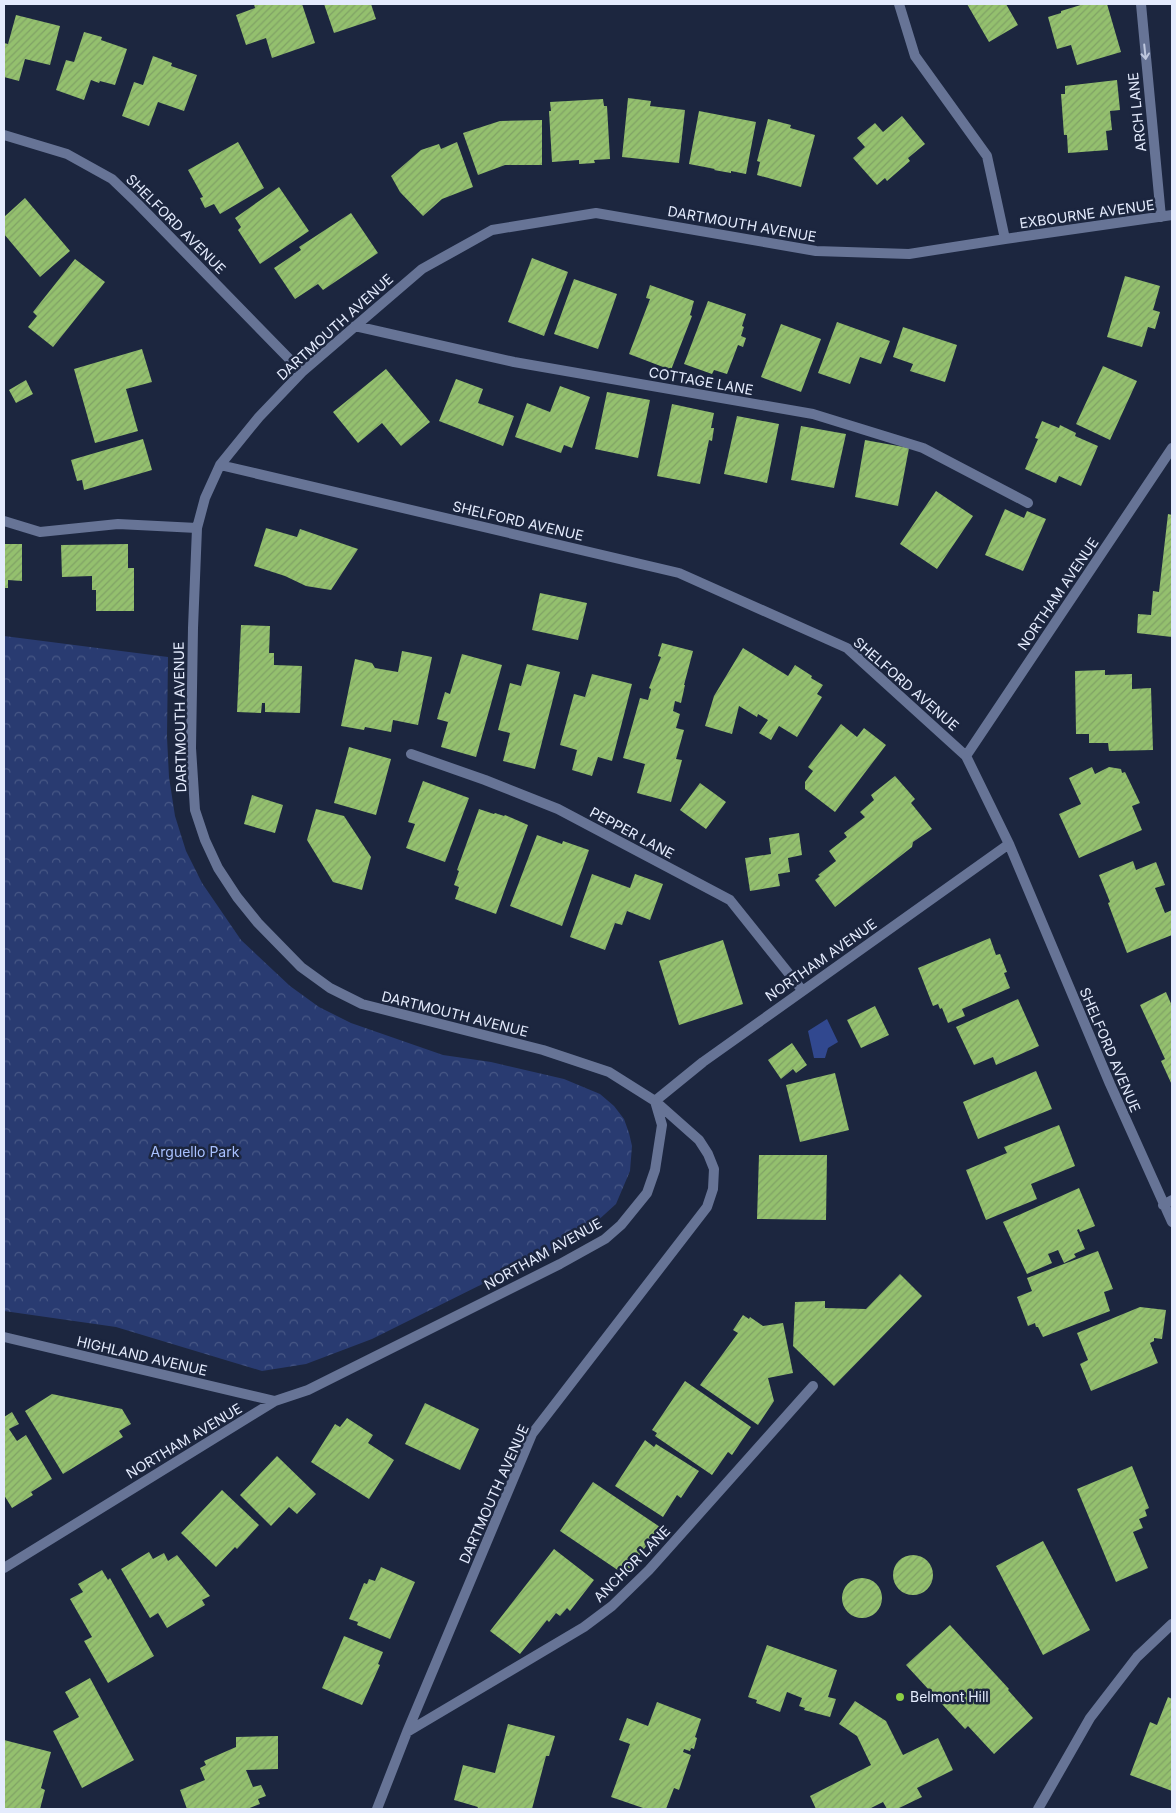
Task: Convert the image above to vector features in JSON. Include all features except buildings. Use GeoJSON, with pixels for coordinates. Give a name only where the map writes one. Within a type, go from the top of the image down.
{"type":"FeatureCollection","features":[{"type":"Feature","properties":{"kind":"street"},"geometry":{"type":"LineString","coordinates":[[899,4],[915,56],[987,156],[1005,240]]}},
{"type":"Feature","properties":{"kind":"street","name":"ARCH LANE"},"geometry":{"type":"LineString","coordinates":[[1141,4],[1162,217]]}},
{"type":"Feature","properties":{"kind":"street","name":"SHELFORD AVENUE"},"geometry":{"type":"LineString","coordinates":[[4,135],[67,154],[112,180],[137,203],[302,372]]}},
{"type":"Feature","properties":{"kind":"street","name":"DARTMOUTH AVENUE"},"geometry":{"type":"LineString","coordinates":[[376,1809],[532,1434],[706,1207],[713,1189],[714,1169],[708,1154],[699,1140],[655,1101],[609,1072],[553,1054],[362,1004],[330,988],[300,967],[237,897],[218,868],[205,840],[195,810],[191,748],[192,628],[196,528],[205,498],[220,465],[259,417],[302,372],[422,269],[492,230],[596,213],[816,251],[909,254],[1005,240]]}},
{"type":"Feature","properties":{"kind":"street","name":"EXBOURNE AVENUE"},"geometry":{"type":"LineString","coordinates":[[1005,240],[1172,215]]}},
{"type":"Feature","properties":{"kind":"street","name":"COTTAGE LANE"},"geometry":{"type":"LineString","coordinates":[[355,326],[514,362],[812,414],[923,448],[1028,503]]}},
{"type":"Feature","properties":{"kind":"street","name":"NORTHAM AVENUE"},"geometry":{"type":"LineString","coordinates":[[966,756],[1172,448]]}},
{"type":"Feature","properties":{"kind":"street","name":"SHELFORD AVENUE"},"geometry":{"type":"LineString","coordinates":[[220,465],[679,573],[846,648],[966,756],[1008,844],[1110,1084],[1168,1203],[1172,1222]]}},
{"type":"Feature","properties":{"kind":"street"},"geometry":{"type":"LineString","coordinates":[[4,521],[40,532],[118,524],[196,528]]}},
{"type":"Feature","properties":{"kind":"street","name":"PEPPER LANE"},"geometry":{"type":"LineString","coordinates":[[411,754],[485,780],[558,810],[730,900],[802,990]]}},
{"type":"Feature","properties":{"kind":"street","name":"NORTHAM AVENUE"},"geometry":{"type":"LineString","coordinates":[[4,1568],[275,1402],[308,1390],[560,1264],[604,1239],[621,1225],[647,1192],[655,1170],[662,1125],[655,1101],[703,1062],[1008,844]]}},
{"type":"Feature","properties":{"kind":"street","name":"HIGHLAND AVENUE"},"geometry":{"type":"LineString","coordinates":[[4,1338],[275,1402]]}},
{"type":"Feature","properties":{"kind":"street","name":"ANCHOR LANE"},"geometry":{"type":"LineString","coordinates":[[407,1732],[584,1627],[612,1606],[649,1570],[812,1386]]}},
{"type":"Feature","properties":{"kind":"street"},"geometry":{"type":"LineString","coordinates":[[1038,1809],[1090,1718],[1137,1657],[1172,1624]]}},
{"type":"Feature","properties":{"kind":"green space","name":"Arguello Park"},"geometry":{"type":"Polygon","coordinates":[[[4,636],[168,657],[167,737],[169,777],[175,816],[186,851],[202,883],[241,940],[290,986],[319,1007],[351,1023],[443,1055],[491,1062],[564,1079],[600,1094],[614,1106],[624,1119],[632,1146],[630,1171],[616,1204],[583,1234],[372,1339],[306,1364],[262,1371],[116,1327],[4,1311],[4,636]]]}},
{"type":"Feature","properties":{"kind":"shaded area"},"geometry":{"type":"Polygon","coordinates":[[[827,1019],[838,1042],[828,1048],[825,1058],[814,1058],[808,1031],[827,1019]]]}},
{"type":"Feature","properties":{"kind":"place","name":"Belmont Hill"},"geometry":{"type":"Point","coordinates":[900,1697]}}]}
